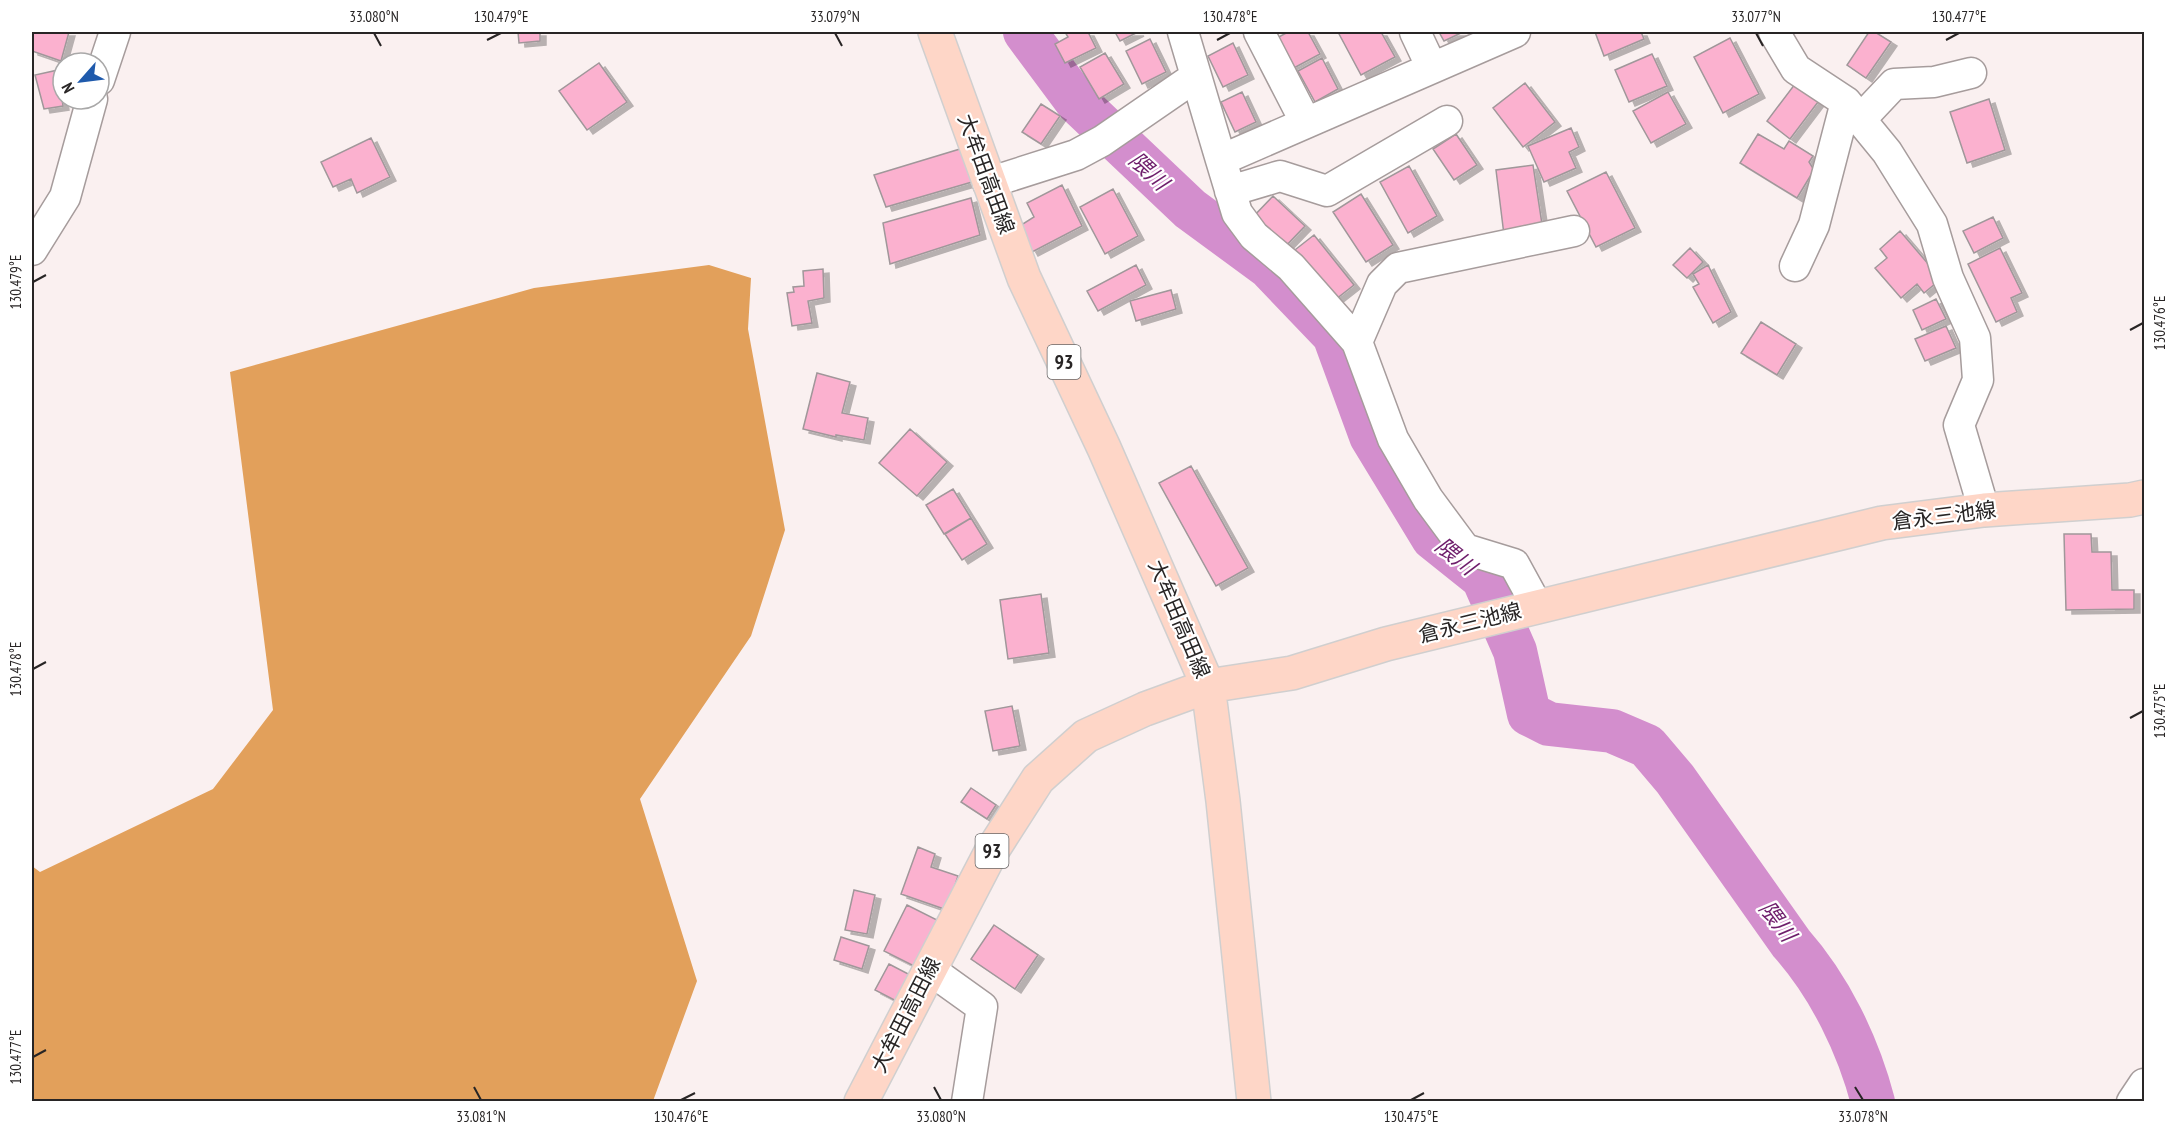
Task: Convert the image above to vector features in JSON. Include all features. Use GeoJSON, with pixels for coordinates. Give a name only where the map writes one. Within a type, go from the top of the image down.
{"type":"FeatureCollection","features":[{"type":"Feature","properties":{"kind":"main road","name":"大牟田高田線"},"geometry":{"type":"LineString","coordinates":[[861,1101],[990,854],[1038,779],[1086,736],[1145,708],[1208,686],[1104,448],[1024,278],[934,32]]}},
{"type":"Feature","properties":{"kind":"main road","name":"倉永三池線"},"geometry":{"type":"LineString","coordinates":[[1208,686],[1292,673],[1447,628],[1882,523],[1984,510],[2145,497]]}},
{"type":"Feature","properties":{"kind":"main road"},"geometry":{"type":"LineString","coordinates":[[1208,686],[1223,801],[1254,1101]]}},
{"type":"Feature","properties":{"kind":"street"},"geometry":{"type":"LineString","coordinates":[[109,51],[115,32]]}},
{"type":"Feature","properties":{"kind":"street"},"geometry":{"type":"LineString","coordinates":[[1183,32],[1237,213],[1254,236],[1291,267],[1357,342],[1393,439],[1428,499],[1465,549],[1514,564],[1537,606]]}},
{"type":"Feature","properties":{"kind":"street"},"geometry":{"type":"LineString","coordinates":[[1259,32],[1306,123]]}},
{"type":"Feature","properties":{"kind":"street"},"geometry":{"type":"LineString","coordinates":[[1415,32],[1431,68]]}},
{"type":"Feature","properties":{"kind":"street"},"geometry":{"type":"LineString","coordinates":[[1221,160],[1515,32]]}},
{"type":"Feature","properties":{"kind":"street"},"geometry":{"type":"LineString","coordinates":[[1774,32],[1796,69],[1853,111],[1887,153],[1932,224],[1948,278],[1975,338],[1978,380],[1959,425],[1984,510]]}},
{"type":"Feature","properties":{"kind":"street"},"geometry":{"type":"LineString","coordinates":[[1795,266],[1814,225],[1853,111],[1894,84],[1934,82],[1971,73]]}},
{"type":"Feature","properties":{"kind":"street"},"geometry":{"type":"LineString","coordinates":[[988,183],[1076,155],[1109,136],[1195,77]]}},
{"type":"Feature","properties":{"kind":"street"},"geometry":{"type":"LineString","coordinates":[[32,250],[65,197],[90,111]]}},
{"type":"Feature","properties":{"kind":"street"},"geometry":{"type":"LineString","coordinates":[[1230,191],[1280,176],[1327,191],[1447,121]]}},
{"type":"Feature","properties":{"kind":"street"},"geometry":{"type":"LineString","coordinates":[[1357,342],[1382,284],[1398,268],[1574,231]]}},
{"type":"Feature","properties":{"kind":"street"},"geometry":{"type":"LineString","coordinates":[[929,969],[982,1007],[968,1101]]}},
{"type":"Feature","properties":{"kind":"street"},"geometry":{"type":"LineString","coordinates":[[2132,1101],[2145,1084]]}},
{"type":"Feature","properties":{"kind":"shaded area"},"geometry":{"type":"Polygon","coordinates":[[[709,265],[751,278],[748,329],[785,530],[751,636],[640,799],[697,981],[653,1101],[32,1101],[32,866],[40,872],[213,789],[273,710],[230,372],[534,288],[709,265]]]}},
{"type":"Feature","properties":{"kind":"building"},"geometry":{"type":"Polygon","coordinates":[[[32,32],[69,32],[64,51],[51,51],[51,58],[32,51],[32,32]]]}},
{"type":"Feature","properties":{"kind":"building"},"geometry":{"type":"Polygon","coordinates":[[[518,32],[540,32],[540,41],[519,43],[518,32]]]}},
{"type":"Feature","properties":{"kind":"building"},"geometry":{"type":"Polygon","coordinates":[[[1065,32],[1088,32],[1096,48],[1065,63],[1055,44],[1068,37],[1065,32]]]}},
{"type":"Feature","properties":{"kind":"building"},"geometry":{"type":"Polygon","coordinates":[[[1115,32],[1138,32],[1120,41],[1115,32]]]}},
{"type":"Feature","properties":{"kind":"building"},"geometry":{"type":"Polygon","coordinates":[[[1288,32],[1308,32],[1320,54],[1292,69],[1275,39],[1288,32]]]}},
{"type":"Feature","properties":{"kind":"building"},"geometry":{"type":"Polygon","coordinates":[[[1338,32],[1381,32],[1395,57],[1361,75],[1338,32]]]}},
{"type":"Feature","properties":{"kind":"building"},"geometry":{"type":"Polygon","coordinates":[[[1439,32],[1463,32],[1444,41],[1439,32]]]}},
{"type":"Feature","properties":{"kind":"building"},"geometry":{"type":"Polygon","coordinates":[[[1595,32],[1641,32],[1644,39],[1604,56],[1595,32]]]}},
{"type":"Feature","properties":{"kind":"building"},"geometry":{"type":"Polygon","coordinates":[[[1869,32],[1875,32],[1891,42],[1866,78],[1847,65],[1869,32]]]}},
{"type":"Feature","properties":{"kind":"building"},"geometry":{"type":"Polygon","coordinates":[[[1730,38],[1759,94],[1723,113],[1694,57],[1730,38]]]}},
{"type":"Feature","properties":{"kind":"building"},"geometry":{"type":"Polygon","coordinates":[[[1150,39],[1166,72],[1142,84],[1126,51],[1150,39]]]}},
{"type":"Feature","properties":{"kind":"building"},"geometry":{"type":"Polygon","coordinates":[[[1233,43],[1248,75],[1223,87],[1208,56],[1233,43]]]}},
{"type":"Feature","properties":{"kind":"building"},"geometry":{"type":"Polygon","coordinates":[[[1105,53],[1124,84],[1099,99],[1080,67],[1105,53]]]}},
{"type":"Feature","properties":{"kind":"building"},"geometry":{"type":"Polygon","coordinates":[[[1652,54],[1667,86],[1629,102],[1615,70],[1652,54]]]}},
{"type":"Feature","properties":{"kind":"building"},"geometry":{"type":"Polygon","coordinates":[[[1322,58],[1338,89],[1315,102],[1298,71],[1322,58]]]}},
{"type":"Feature","properties":{"kind":"building"},"geometry":{"type":"Polygon","coordinates":[[[599,63],[627,102],[587,130],[559,91],[599,63]]]}},
{"type":"Feature","properties":{"kind":"building"},"geometry":{"type":"Polygon","coordinates":[[[51,72],[51,108],[44,109],[35,75],[51,72]]]}},
{"type":"Feature","properties":{"kind":"building"},"geometry":{"type":"Polygon","coordinates":[[[1525,83],[1555,122],[1523,147],[1493,108],[1525,83]]]}},
{"type":"Feature","properties":{"kind":"building"},"geometry":{"type":"Polygon","coordinates":[[[1795,84],[1818,102],[1790,139],[1767,121],[1795,84]]]}},
{"type":"Feature","properties":{"kind":"building"},"geometry":{"type":"Polygon","coordinates":[[[1242,92],[1256,122],[1235,132],[1221,102],[1242,92]]]}},
{"type":"Feature","properties":{"kind":"building"},"geometry":{"type":"Polygon","coordinates":[[[1668,92],[1686,124],[1651,143],[1633,111],[1668,92]]]}},
{"type":"Feature","properties":{"kind":"building"},"geometry":{"type":"Polygon","coordinates":[[[1989,99],[2005,150],[1967,163],[1950,112],[1989,99]]]}},
{"type":"Feature","properties":{"kind":"building"},"geometry":{"type":"Polygon","coordinates":[[[1041,104],[1060,116],[1041,144],[1022,132],[1041,104]]]}},
{"type":"Feature","properties":{"kind":"building"},"geometry":{"type":"Polygon","coordinates":[[[1571,128],[1579,147],[1569,152],[1576,168],[1544,182],[1528,146],[1571,128]]]}},
{"type":"Feature","properties":{"kind":"building"},"geometry":{"type":"Polygon","coordinates":[[[1456,134],[1477,165],[1454,180],[1433,149],[1456,134]]]}},
{"type":"Feature","properties":{"kind":"building"},"geometry":{"type":"Polygon","coordinates":[[[1758,134],[1784,149],[1789,141],[1813,156],[1809,162],[1814,170],[1797,198],[1740,163],[1758,134]]]}},
{"type":"Feature","properties":{"kind":"building"},"geometry":{"type":"Polygon","coordinates":[[[371,138],[390,177],[357,193],[351,179],[333,187],[321,162],[371,138]]]}},
{"type":"Feature","properties":{"kind":"building"},"geometry":{"type":"Polygon","coordinates":[[[960,149],[972,182],[886,207],[874,175],[960,149]]]}},
{"type":"Feature","properties":{"kind":"building"},"geometry":{"type":"Polygon","coordinates":[[[1533,165],[1543,231],[1504,235],[1496,170],[1533,165]]]}},
{"type":"Feature","properties":{"kind":"building"},"geometry":{"type":"Polygon","coordinates":[[[1409,166],[1437,216],[1408,233],[1380,182],[1409,166]]]}},
{"type":"Feature","properties":{"kind":"building"},"geometry":{"type":"Polygon","coordinates":[[[1606,172],[1635,228],[1596,247],[1567,191],[1606,172]]]}},
{"type":"Feature","properties":{"kind":"building"},"geometry":{"type":"Polygon","coordinates":[[[1062,185],[1082,226],[1032,252],[1018,227],[1034,217],[1027,203],[1062,185]]]}},
{"type":"Feature","properties":{"kind":"building"},"geometry":{"type":"Polygon","coordinates":[[[1113,189],[1138,236],[1105,254],[1080,207],[1113,189]]]}},
{"type":"Feature","properties":{"kind":"building"},"geometry":{"type":"Polygon","coordinates":[[[1361,194],[1393,245],[1366,262],[1333,212],[1361,194]]]}},
{"type":"Feature","properties":{"kind":"building"},"geometry":{"type":"Polygon","coordinates":[[[1273,196],[1305,226],[1282,250],[1251,219],[1273,196]]]}},
{"type":"Feature","properties":{"kind":"building"},"geometry":{"type":"Polygon","coordinates":[[[971,198],[980,235],[890,264],[883,223],[971,198]]]}},
{"type":"Feature","properties":{"kind":"building"},"geometry":{"type":"Polygon","coordinates":[[[1993,217],[2003,238],[1974,253],[1963,231],[1993,217]]]}},
{"type":"Feature","properties":{"kind":"building"},"geometry":{"type":"Polygon","coordinates":[[[1900,231],[1941,279],[1924,293],[1917,284],[1901,298],[1875,268],[1887,258],[1880,249],[1900,231]]]}},
{"type":"Feature","properties":{"kind":"building"},"geometry":{"type":"Polygon","coordinates":[[[1314,235],[1354,285],[1331,303],[1291,253],[1314,235]]]}},
{"type":"Feature","properties":{"kind":"building"},"geometry":{"type":"Polygon","coordinates":[[[1690,248],[1703,262],[1687,278],[1673,265],[1690,248]]]}},
{"type":"Feature","properties":{"kind":"building"},"geometry":{"type":"Polygon","coordinates":[[[2000,248],[2022,293],[2011,298],[2017,312],[1996,322],[1968,264],[2000,248]]]}},
{"type":"Feature","properties":{"kind":"building"},"geometry":{"type":"Polygon","coordinates":[[[1136,265],[1146,285],[1098,311],[1087,291],[1136,265]]]}},
{"type":"Feature","properties":{"kind":"building"},"geometry":{"type":"Polygon","coordinates":[[[1708,265],[1731,312],[1713,323],[1693,287],[1699,284],[1693,274],[1708,265]]]}},
{"type":"Feature","properties":{"kind":"building"},"geometry":{"type":"Polygon","coordinates":[[[823,269],[824,298],[808,301],[812,323],[792,326],[787,293],[794,292],[793,287],[804,286],[803,271],[823,269]]]}},
{"type":"Feature","properties":{"kind":"building"},"geometry":{"type":"Polygon","coordinates":[[[1171,290],[1176,309],[1136,321],[1130,301],[1171,290]]]}},
{"type":"Feature","properties":{"kind":"building"},"geometry":{"type":"Polygon","coordinates":[[[1936,299],[1946,319],[1922,330],[1913,310],[1936,299]]]}},
{"type":"Feature","properties":{"kind":"building"},"geometry":{"type":"Polygon","coordinates":[[[1761,322],[1796,344],[1777,375],[1741,353],[1761,322]]]}},
{"type":"Feature","properties":{"kind":"building"},"geometry":{"type":"Polygon","coordinates":[[[1946,326],[1956,348],[1925,361],[1915,339],[1946,326]]]}},
{"type":"Feature","properties":{"kind":"building"},"geometry":{"type":"Polygon","coordinates":[[[817,373],[850,382],[842,413],[868,418],[864,440],[836,435],[836,437],[803,429],[817,373]]]}},
{"type":"Feature","properties":{"kind":"building"},"geometry":{"type":"Polygon","coordinates":[[[910,429],[947,462],[917,496],[879,463],[910,429]]]}},
{"type":"Feature","properties":{"kind":"building"},"geometry":{"type":"Polygon","coordinates":[[[1191,466],[1248,568],[1216,586],[1159,483],[1191,466]]]}},
{"type":"Feature","properties":{"kind":"building"},"geometry":{"type":"Polygon","coordinates":[[[953,489],[971,518],[944,534],[926,505],[953,489]]]}},
{"type":"Feature","properties":{"kind":"building"},"geometry":{"type":"Polygon","coordinates":[[[971,518],[987,544],[962,560],[945,534],[971,518]]]}},
{"type":"Feature","properties":{"kind":"building"},"geometry":{"type":"Polygon","coordinates":[[[2064,534],[2091,534],[2092,552],[2111,552],[2112,590],[2134,590],[2134,609],[2066,610],[2064,534]]]}},
{"type":"Feature","properties":{"kind":"building"},"geometry":{"type":"Polygon","coordinates":[[[1041,594],[1049,653],[1008,659],[1000,600],[1041,594]]]}},
{"type":"Feature","properties":{"kind":"building"},"geometry":{"type":"Polygon","coordinates":[[[1012,706],[1020,746],[993,751],[985,711],[1012,706]]]}},
{"type":"Feature","properties":{"kind":"building"},"geometry":{"type":"Polygon","coordinates":[[[971,788],[996,805],[987,819],[961,802],[971,788]]]}},
{"type":"Feature","properties":{"kind":"building"},"geometry":{"type":"Polygon","coordinates":[[[918,847],[935,854],[931,867],[958,876],[947,910],[901,894],[918,847]]]}},
{"type":"Feature","properties":{"kind":"building"},"geometry":{"type":"Polygon","coordinates":[[[854,890],[875,895],[867,934],[845,930],[854,890]]]}},
{"type":"Feature","properties":{"kind":"building"},"geometry":{"type":"Polygon","coordinates":[[[907,905],[941,922],[918,968],[884,951],[907,905]]]}},
{"type":"Feature","properties":{"kind":"building"},"geometry":{"type":"Polygon","coordinates":[[[994,925],[1038,955],[1015,989],[971,959],[994,925]]]}},
{"type":"Feature","properties":{"kind":"building"},"geometry":{"type":"Polygon","coordinates":[[[841,937],[869,946],[862,969],[834,960],[841,937]]]}},
{"type":"Feature","properties":{"kind":"building"},"geometry":{"type":"Polygon","coordinates":[[[889,964],[916,978],[902,1004],[875,990],[889,964]]]}},
{"type":"Feature","properties":{"kind":"waterway","name":"隈川"},"geometry":{"type":"LineString","coordinates":[[1025,32],[1077,102],[1190,209],[1269,267],[1334,335],[1371,436],[1433,538],[1483,578],[1515,651],[1529,714],[1549,724],[1612,731],[1647,746],[1675,779],[1818,978],[1851,1038],[1873,1102]]}}]}
